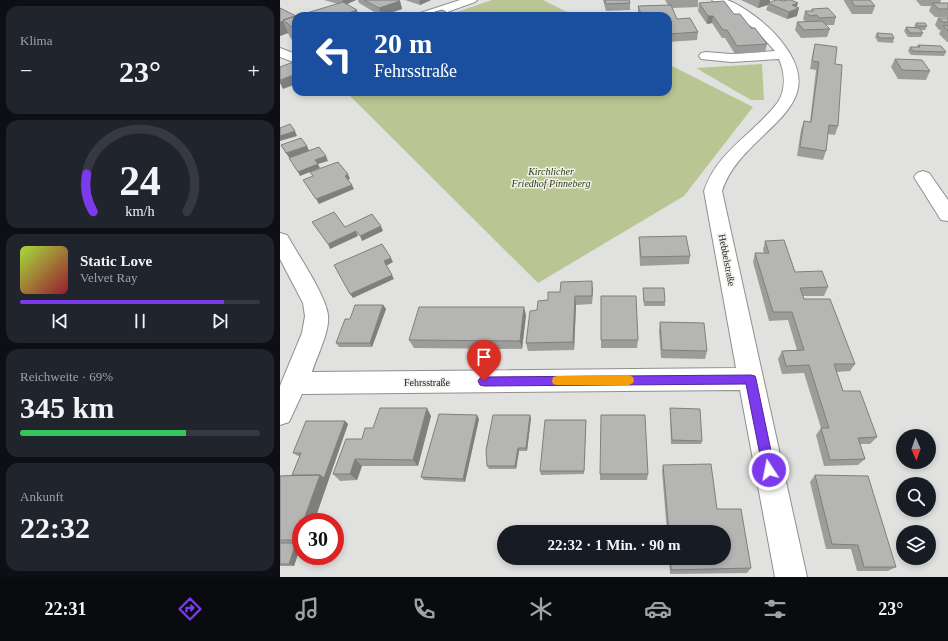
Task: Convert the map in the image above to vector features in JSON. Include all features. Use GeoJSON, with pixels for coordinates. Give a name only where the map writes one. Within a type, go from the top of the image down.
{"type":"FeatureCollection","features":[{"type":"Feature","properties":{"kind":"street"},"geometry":{"type":"LineString","coordinates":[[436,12],[472,0]]}},
{"type":"Feature","properties":{"kind":"street","name":"Hebbelstraße"},"geometry":{"type":"LineString","coordinates":[[718,0],[741,12],[759,25],[777,44],[784,55],[790,70],[789,97],[778,114],[734,156],[721,172],[715,181],[713,191],[791,577]]}},
{"type":"Feature","properties":{"kind":"street"},"geometry":{"type":"LineString","coordinates":[[280,52],[292,57]]}},
{"type":"Feature","properties":{"kind":"street"},"geometry":{"type":"LineString","coordinates":[[706,56],[731,58],[784,55]]}},
{"type":"Feature","properties":{"kind":"street"},"geometry":{"type":"LineString","coordinates":[[280,64],[292,60]]}},
{"type":"Feature","properties":{"kind":"street"},"geometry":{"type":"LineString","coordinates":[[923,177],[948,215]]}},
{"type":"Feature","properties":{"kind":"street"},"geometry":{"type":"LineString","coordinates":[[280,240],[314,302],[317,316],[314,333],[295,383],[280,413]]}},
{"type":"Feature","properties":{"kind":"street","name":"Fehrsstraße"},"geometry":{"type":"LineString","coordinates":[[295,383],[751,379]]}},
{"type":"Feature","properties":{"kind":"green space"},"geometry":{"type":"Polygon","coordinates":[[[492,0],[543,0],[567,12],[457,12],[492,0]]]}},
{"type":"Feature","properties":{"kind":"green space"},"geometry":{"type":"Polygon","coordinates":[[[762,64],[764,100],[751,100],[696,68],[762,64]]]}},
{"type":"Feature","properties":{"kind":"green space","name":"Kirchlicher Friedhof Pinneberg"},"geometry":{"type":"Polygon","coordinates":[[[672,66],[753,107],[684,196],[538,283],[350,96],[672,96],[672,66]]]}},
{"type":"Feature","properties":{"kind":"building"},"geometry":{"type":"Polygon","coordinates":[[[364,0],[398,0],[400,1],[379,8],[364,0]]]}},
{"type":"Feature","properties":{"kind":"building"},"geometry":{"type":"Polygon","coordinates":[[[605,0],[629,0],[630,3],[606,4],[605,0]]]}},
{"type":"Feature","properties":{"kind":"building"},"geometry":{"type":"Polygon","coordinates":[[[776,0],[791,0],[798,3],[792,5],[799,8],[789,12],[768,3],[776,0]]]}},
{"type":"Feature","properties":{"kind":"building"},"geometry":{"type":"Polygon","coordinates":[[[851,0],[870,0],[875,6],[855,6],[851,0]]]}},
{"type":"Feature","properties":{"kind":"building"},"geometry":{"type":"Polygon","coordinates":[[[724,1],[734,14],[740,14],[751,28],[755,28],[767,44],[737,46],[727,30],[723,30],[713,16],[708,16],[699,3],[724,1]]]}},
{"type":"Feature","properties":{"kind":"building"},"geometry":{"type":"Polygon","coordinates":[[[343,2],[357,10],[351,12],[310,12],[343,2]]]}},
{"type":"Feature","properties":{"kind":"building"},"geometry":{"type":"Polygon","coordinates":[[[932,3],[948,3],[948,9],[939,9],[932,3]]]}},
{"type":"Feature","properties":{"kind":"building"},"geometry":{"type":"Polygon","coordinates":[[[671,5],[677,19],[690,18],[698,32],[672,34],[672,12],[640,12],[638,6],[671,5]]]}},
{"type":"Feature","properties":{"kind":"building"},"geometry":{"type":"Polygon","coordinates":[[[280,8],[292,14],[292,17],[280,22],[280,8]]]}},
{"type":"Feature","properties":{"kind":"building"},"geometry":{"type":"Polygon","coordinates":[[[828,8],[836,17],[819,18],[817,15],[810,16],[805,11],[813,11],[812,9],[828,8]]]}},
{"type":"Feature","properties":{"kind":"building"},"geometry":{"type":"Polygon","coordinates":[[[442,10],[446,12],[435,12],[442,10]]]}},
{"type":"Feature","properties":{"kind":"building"},"geometry":{"type":"Polygon","coordinates":[[[292,17],[292,27],[283,20],[292,17]]]}},
{"type":"Feature","properties":{"kind":"building"},"geometry":{"type":"Polygon","coordinates":[[[938,18],[948,18],[948,22],[943,22],[938,18]]]}},
{"type":"Feature","properties":{"kind":"building"},"geometry":{"type":"Polygon","coordinates":[[[822,21],[830,29],[804,30],[797,22],[822,21]]]}},
{"type":"Feature","properties":{"kind":"building"},"geometry":{"type":"Polygon","coordinates":[[[916,23],[925,23],[927,26],[918,26],[916,23]]]}},
{"type":"Feature","properties":{"kind":"building"},"geometry":{"type":"Polygon","coordinates":[[[943,26],[948,26],[948,31],[943,26]]]}},
{"type":"Feature","properties":{"kind":"building"},"geometry":{"type":"Polygon","coordinates":[[[906,27],[919,28],[923,33],[910,33],[906,27]]]}},
{"type":"Feature","properties":{"kind":"building"},"geometry":{"type":"Polygon","coordinates":[[[877,33],[892,34],[894,38],[879,38],[877,33]]]}},
{"type":"Feature","properties":{"kind":"building"},"geometry":{"type":"Polygon","coordinates":[[[815,44],[837,47],[835,64],[842,65],[838,126],[829,125],[826,151],[800,147],[804,121],[811,122],[819,62],[812,61],[815,44]]]}},
{"type":"Feature","properties":{"kind":"building"},"geometry":{"type":"Polygon","coordinates":[[[918,45],[941,46],[946,52],[913,51],[910,47],[920,47],[918,45]]]}},
{"type":"Feature","properties":{"kind":"building"},"geometry":{"type":"Polygon","coordinates":[[[895,59],[922,60],[930,71],[902,70],[895,59]]]}},
{"type":"Feature","properties":{"kind":"building"},"geometry":{"type":"Polygon","coordinates":[[[292,62],[292,76],[280,80],[280,67],[292,62]]]}},
{"type":"Feature","properties":{"kind":"building"},"geometry":{"type":"Polygon","coordinates":[[[290,124],[295,131],[280,136],[280,128],[290,124]]]}},
{"type":"Feature","properties":{"kind":"building"},"geometry":{"type":"Polygon","coordinates":[[[301,138],[307,146],[286,153],[281,145],[301,138]]]}},
{"type":"Feature","properties":{"kind":"building"},"geometry":{"type":"Polygon","coordinates":[[[319,147],[326,156],[315,160],[318,164],[298,172],[289,158],[319,147]]]}},
{"type":"Feature","properties":{"kind":"building"},"geometry":{"type":"Polygon","coordinates":[[[338,162],[348,174],[345,176],[352,185],[316,199],[303,180],[313,176],[310,172],[338,162]]]}},
{"type":"Feature","properties":{"kind":"building"},"geometry":{"type":"Polygon","coordinates":[[[334,212],[345,227],[372,214],[381,226],[360,236],[356,231],[328,244],[312,222],[334,212]]]}},
{"type":"Feature","properties":{"kind":"building"},"geometry":{"type":"Polygon","coordinates":[[[686,236],[690,256],[641,257],[639,237],[686,236]]]}},
{"type":"Feature","properties":{"kind":"building"},"geometry":{"type":"Polygon","coordinates":[[[784,240],[795,272],[822,271],[828,287],[800,288],[804,299],[830,299],[855,364],[834,364],[843,391],[860,391],[877,437],[858,438],[865,459],[830,460],[821,428],[829,428],[809,365],[786,366],[782,351],[804,350],[792,312],[773,312],[755,253],[769,253],[765,241],[784,240]]]}},
{"type":"Feature","properties":{"kind":"building"},"geometry":{"type":"Polygon","coordinates":[[[382,244],[391,258],[384,261],[392,275],[350,294],[334,265],[382,244]]]}},
{"type":"Feature","properties":{"kind":"building"},"geometry":{"type":"Polygon","coordinates":[[[592,281],[592,296],[575,296],[573,342],[526,343],[530,311],[537,310],[538,301],[548,300],[548,292],[560,292],[561,282],[592,281]]]}},
{"type":"Feature","properties":{"kind":"building"},"geometry":{"type":"Polygon","coordinates":[[[643,288],[664,288],[665,302],[644,302],[643,288]]]}},
{"type":"Feature","properties":{"kind":"building"},"geometry":{"type":"Polygon","coordinates":[[[601,296],[636,296],[638,340],[601,340],[601,296]]]}},
{"type":"Feature","properties":{"kind":"building"},"geometry":{"type":"Polygon","coordinates":[[[355,305],[383,305],[370,343],[336,343],[345,319],[350,319],[355,305]]]}},
{"type":"Feature","properties":{"kind":"building"},"geometry":{"type":"Polygon","coordinates":[[[419,307],[524,307],[520,341],[409,340],[419,307]]]}},
{"type":"Feature","properties":{"kind":"building"},"geometry":{"type":"Polygon","coordinates":[[[660,322],[704,323],[707,351],[662,350],[660,322]]]}},
{"type":"Feature","properties":{"kind":"building"},"geometry":{"type":"Polygon","coordinates":[[[380,408],[427,408],[413,460],[355,459],[350,474],[333,474],[346,439],[362,439],[365,428],[373,428],[380,408]]]}},
{"type":"Feature","properties":{"kind":"building"},"geometry":{"type":"Polygon","coordinates":[[[670,408],[700,409],[702,441],[672,440],[670,408]]]}},
{"type":"Feature","properties":{"kind":"building"},"geometry":{"type":"Polygon","coordinates":[[[439,414],[477,415],[463,479],[421,477],[439,414]]]}},
{"type":"Feature","properties":{"kind":"building"},"geometry":{"type":"Polygon","coordinates":[[[493,415],[530,415],[526,448],[518,448],[515,466],[487,466],[486,450],[493,415]]]}},
{"type":"Feature","properties":{"kind":"building"},"geometry":{"type":"Polygon","coordinates":[[[601,415],[645,415],[648,474],[600,474],[601,415]]]}},
{"type":"Feature","properties":{"kind":"building"},"geometry":{"type":"Polygon","coordinates":[[[545,420],[586,420],[584,471],[540,471],[545,420]]]}},
{"type":"Feature","properties":{"kind":"building"},"geometry":{"type":"Polygon","coordinates":[[[306,421],[345,421],[324,478],[320,475],[292,475],[301,453],[293,453],[306,421]]]}},
{"type":"Feature","properties":{"kind":"building"},"geometry":{"type":"Polygon","coordinates":[[[711,464],[717,509],[741,509],[751,568],[671,570],[671,565],[731,565],[731,525],[668,525],[663,465],[711,464]]]}},
{"type":"Feature","properties":{"kind":"building"},"geometry":{"type":"Polygon","coordinates":[[[320,475],[306,513],[292,513],[292,540],[280,540],[280,476],[320,475]]]}},
{"type":"Feature","properties":{"kind":"building"},"geometry":{"type":"Polygon","coordinates":[[[815,475],[868,476],[896,567],[864,567],[858,545],[832,544],[815,475]]]}},
{"type":"Feature","properties":{"kind":"building"},"geometry":{"type":"Polygon","coordinates":[[[280,543],[292,543],[292,555],[289,564],[280,564],[280,543]]]}},
{"type":"Feature","properties":{"kind":"slow traffic"},"geometry":{"type":"LineString","coordinates":[[557,381],[629,380]]}},
{"type":"Feature","properties":{"kind":"route"},"geometry":{"type":"LineString","coordinates":[[484,381],[751,379],[769,470]]}}]}
